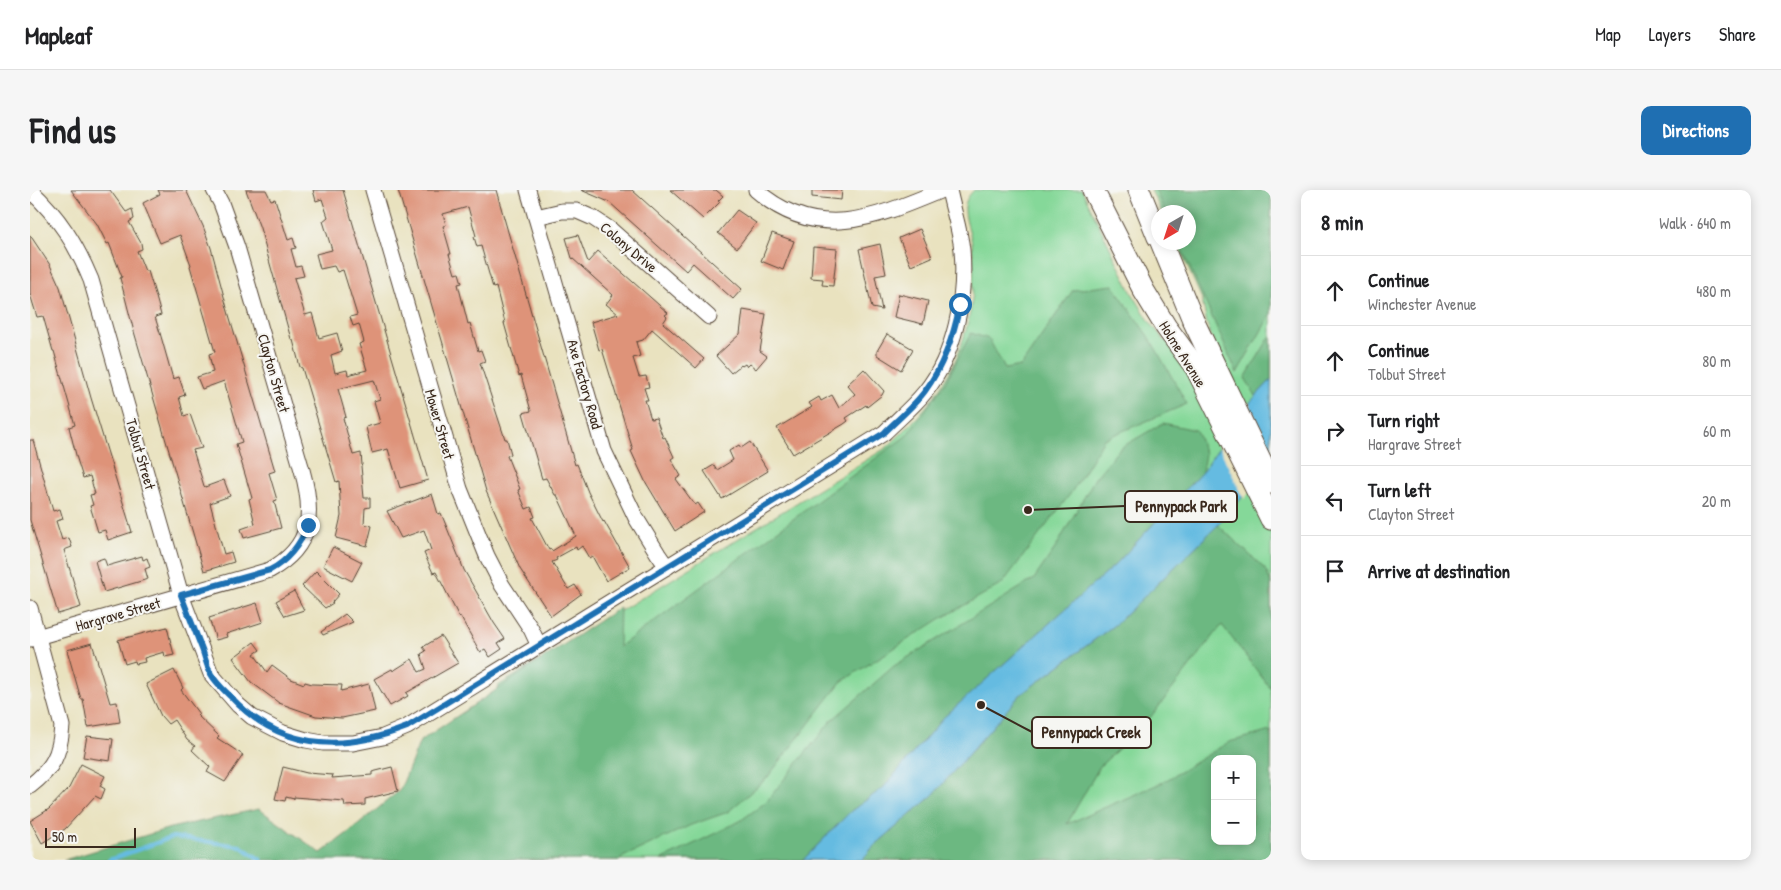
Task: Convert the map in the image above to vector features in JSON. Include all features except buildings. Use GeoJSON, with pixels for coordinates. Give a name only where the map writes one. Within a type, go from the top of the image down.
{"type":"FeatureCollection","features":[{"type":"Feature","properties":{"kind":"main road","name":"Holme Avenue"},"geometry":{"type":"LineString","coordinates":[[1093,190],[1144,291],[1166,327],[1196,368],[1214,385],[1271,483]]}},
{"type":"Feature","properties":{"kind":"main road"},"geometry":{"type":"LineString","coordinates":[[1139,190],[1151,219]]}},
{"type":"Feature","properties":{"kind":"main road","name":"Holme Avenue"},"geometry":{"type":"LineString","coordinates":[[1164,250],[1192,320],[1214,385],[1271,519]]}},
{"type":"Feature","properties":{"kind":"street","name":"Tolbut Street"},"geometry":{"type":"LineString","coordinates":[[30,190],[46,205],[69,235],[91,280],[181,595],[211,674],[238,705],[252,717],[283,733],[324,744],[353,743],[383,737],[407,727],[884,433],[925,392],[938,371],[955,330],[963,274],[962,248],[949,190]]}},
{"type":"Feature","properties":{"kind":"street","name":"Clayton Street"},"geometry":{"type":"LineString","coordinates":[[214,190],[237,247],[308,492],[310,508],[308,525],[301,541],[289,556]]}},
{"type":"Feature","properties":{"kind":"street","name":"Mower Street"},"geometry":{"type":"LineString","coordinates":[[373,190],[460,490],[487,556],[502,585],[531,629],[538,646]]}},
{"type":"Feature","properties":{"kind":"street","name":"Axe Factory Road"},"geometry":{"type":"LineString","coordinates":[[528,190],[604,451],[636,518],[668,567]]}},
{"type":"Feature","properties":{"kind":"street"},"geometry":{"type":"LineString","coordinates":[[756,190],[767,200],[782,209],[820,221],[840,222],[861,219],[899,208],[942,190]]}},
{"type":"Feature","properties":{"kind":"street","name":"Colony Drive"},"geometry":{"type":"LineString","coordinates":[[536,217],[562,211],[577,212],[593,218],[611,230],[709,317]]}},
{"type":"Feature","properties":{"kind":"street","name":"Hargrave Street"},"geometry":{"type":"LineString","coordinates":[[34,638],[270,570],[289,556]]}},
{"type":"Feature","properties":{"kind":"street"},"geometry":{"type":"LineString","coordinates":[[30,608],[34,638],[62,726],[61,740],[52,766],[30,786]]}},
{"type":"Feature","properties":{"kind":"green space"},"geometry":{"type":"Polygon","coordinates":[[[974,190],[1082,190],[1132,293],[1164,340],[1220,363],[1207,324],[1202,299],[1180,250],[1196,250],[1196,205],[1158,205],[1151,190],[1271,190],[1271,860],[360,860],[502,691],[498,686],[886,448],[912,423],[945,380],[960,348],[969,319],[973,287],[973,265],[972,243],[965,211],[967,199],[974,190]]]}},
{"type":"Feature","properties":{"kind":"green space"},"geometry":{"type":"Polygon","coordinates":[[[1155,190],[1271,190],[1271,314],[1237,373],[1182,250],[1196,250],[1196,205],[1162,205],[1155,190]]]}},
{"type":"Feature","properties":{"kind":"green space"},"geometry":{"type":"Polygon","coordinates":[[[1113,285],[1152,342],[1187,404],[1104,439],[1071,493],[1002,584],[940,619],[841,682],[767,778],[728,812],[691,825],[620,860],[64,860],[170,828],[259,809],[321,853],[400,790],[420,741],[620,607],[619,647],[906,436],[944,385],[971,333],[989,339],[1005,369],[1021,366],[1073,290],[1113,285]]]}},
{"type":"Feature","properties":{"kind":"green space"},"geometry":{"type":"Polygon","coordinates":[[[1271,335],[1271,380],[1256,396],[1245,378],[1271,335]]]}},
{"type":"Feature","properties":{"kind":"green space"},"geometry":{"type":"Polygon","coordinates":[[[1163,423],[1196,430],[1205,454],[1202,472],[1116,564],[943,718],[883,788],[851,811],[803,860],[661,860],[740,821],[766,802],[831,721],[894,666],[1034,579],[1056,547],[1095,478],[1120,448],[1163,423]]]}},
{"type":"Feature","properties":{"kind":"green space"},"geometry":{"type":"Polygon","coordinates":[[[1218,525],[1266,570],[1271,584],[1271,689],[1222,625],[1146,723],[1100,766],[1067,824],[1163,782],[1229,742],[1271,731],[1271,860],[862,860],[873,847],[933,795],[1020,695],[1117,623],[1218,525]]]}},
{"type":"Feature","properties":{"kind":"water"},"geometry":{"type":"Polygon","coordinates":[[[1271,380],[1271,465],[1218,525],[1117,623],[1020,695],[933,795],[873,847],[862,860],[803,860],[851,811],[883,788],[943,718],[1116,564],[1202,472],[1251,401],[1271,380]]]}},
{"type":"Feature","properties":{"kind":"pier"},"geometry":{"type":"Polygon","coordinates":[[[1248,402],[1271,449],[1271,468],[1244,499],[1218,445],[1248,402]]]}},
{"type":"Feature","properties":{"kind":"waterway"},"geometry":{"type":"LineString","coordinates":[[109,860],[173,837],[240,846],[261,860]]}},
{"type":"Feature","properties":{"kind":"place","name":"Pennypack Park"},"geometry":{"type":"Point","coordinates":[1028,510]}},
{"type":"Feature","properties":{"kind":"place","name":"Pennypack Creek"},"geometry":{"type":"Point","coordinates":[981,705]}},
{"type":"Feature","properties":{"kind":"route"},"geometry":{"type":"LineString","coordinates":[[308,525],[301,541],[292,553],[270,570],[181,595],[211,674],[238,705],[252,717],[283,733],[324,744],[353,743],[383,737],[407,727],[884,433],[925,392],[938,371],[955,330],[960,304]]}}]}
